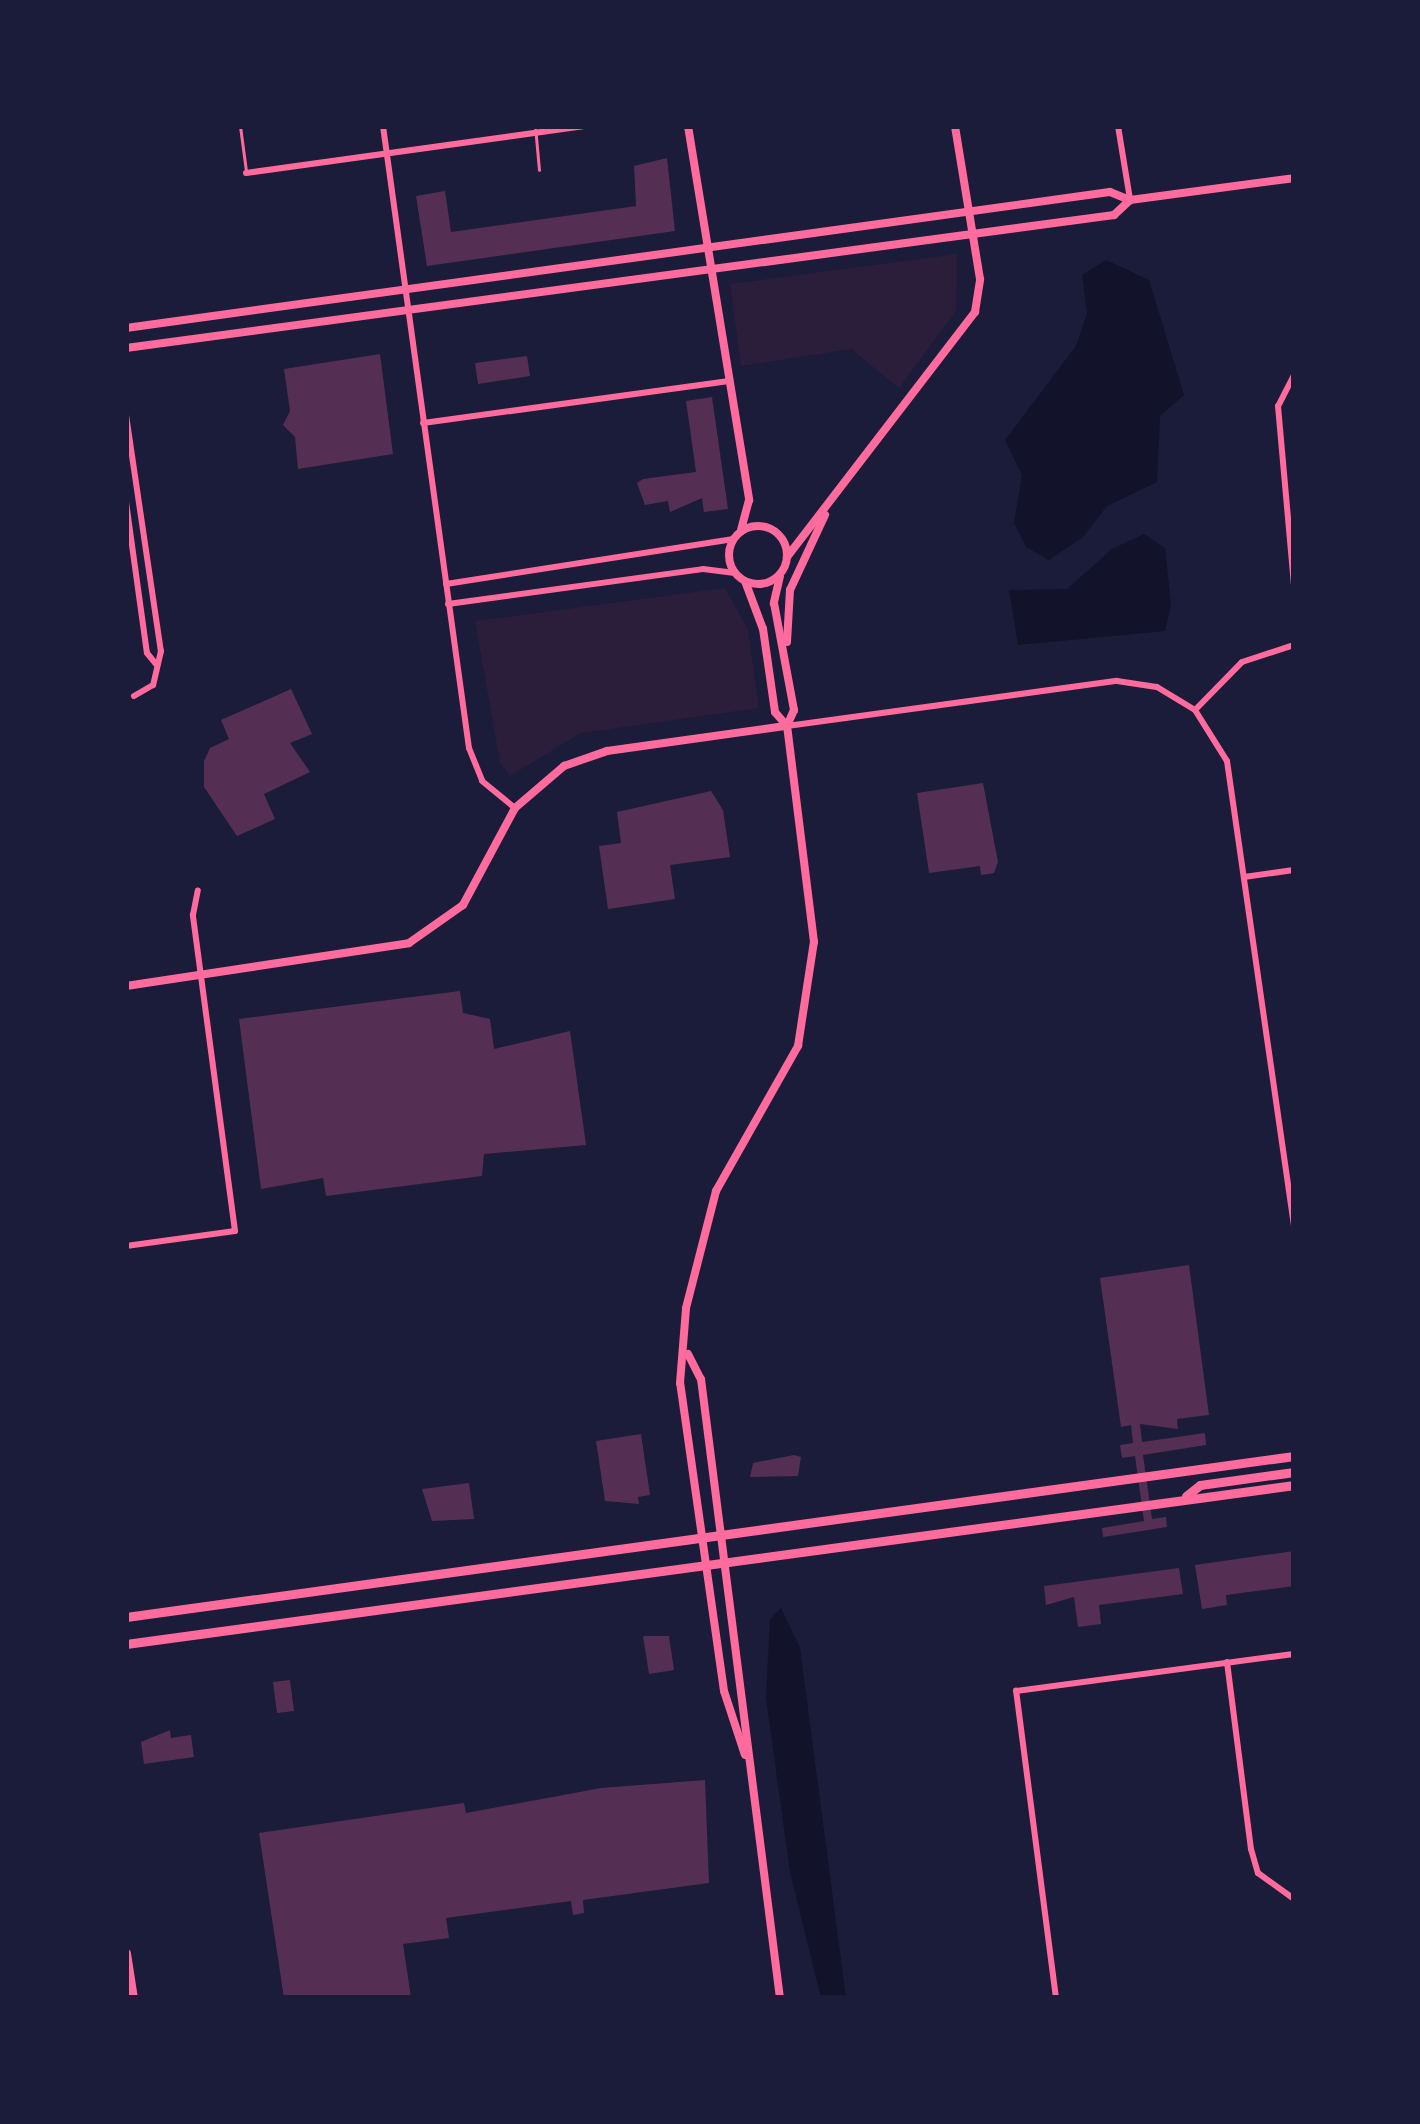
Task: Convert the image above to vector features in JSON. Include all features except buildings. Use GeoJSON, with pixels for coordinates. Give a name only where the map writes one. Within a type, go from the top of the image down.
{"type":"FeatureCollection","features":[{"type":"Feature","properties":{"kind":"main road"},"geometry":{"type":"LineString","coordinates":[[126,1616],[723,1539],[1294,1456]]}},
{"type":"Feature","properties":{"kind":"main road"},"geometry":{"type":"LineString","coordinates":[[1182,1499],[1200,1485],[1294,1472]]}},
{"type":"Feature","properties":{"kind":"main road"},"geometry":{"type":"LineString","coordinates":[[126,1644],[1294,1485]]}},
{"type":"Feature","properties":{"kind":"main road"},"geometry":{"type":"LineString","coordinates":[[126,1953],[133,1998]]}},
{"type":"Feature","properties":{"kind":"street"},"geometry":{"type":"LineString","coordinates":[[383,126],[473,762],[487,786],[515,808]]}},
{"type":"Feature","properties":{"kind":"street"},"geometry":{"type":"LineString","coordinates":[[246,173],[584,126]]}},
{"type":"Feature","properties":{"kind":"street"},"geometry":{"type":"LineString","coordinates":[[446,584],[733,539],[741,530],[749,500],[688,126]]}},
{"type":"Feature","properties":{"kind":"street"},"geometry":{"type":"LineString","coordinates":[[787,726],[794,710],[774,603],[787,557],[975,312],[980,279],[955,126]]}},
{"type":"Feature","properties":{"kind":"street"},"geometry":{"type":"LineString","coordinates":[[1118,126],[1130,200]]}},
{"type":"Feature","properties":{"kind":"street"},"geometry":{"type":"LineString","coordinates":[[126,328],[1110,192],[1130,200],[1294,178]]}},
{"type":"Feature","properties":{"kind":"street"},"geometry":{"type":"LineString","coordinates":[[126,348],[1114,215],[1130,200]]}},
{"type":"Feature","properties":{"kind":"street"},"geometry":{"type":"LineString","coordinates":[[1294,375],[1278,406],[1294,586]]}},
{"type":"Feature","properties":{"kind":"street"},"geometry":{"type":"LineString","coordinates":[[422,423],[729,381]]}},
{"type":"Feature","properties":{"kind":"street"},"geometry":{"type":"LineString","coordinates":[[126,415],[161,651],[153,685],[134,696]]}},
{"type":"Feature","properties":{"kind":"street"},"geometry":{"type":"LineString","coordinates":[[126,502],[147,653],[156,664]]}},
{"type":"Feature","properties":{"kind":"street"},"geometry":{"type":"LineString","coordinates":[[786,649],[790,590],[830,504]]}},
{"type":"Feature","properties":{"kind":"street"},"geometry":{"type":"LineString","coordinates":[[741,530],[769,527],[787,557]]}},
{"type":"Feature","properties":{"kind":"street"},"geometry":{"type":"LineString","coordinates":[[733,539],[735,573]]}},
{"type":"Feature","properties":{"kind":"street"},"geometry":{"type":"LineString","coordinates":[[448,604],[703,569],[735,573],[761,584],[782,572]]}},
{"type":"Feature","properties":{"kind":"street"},"geometry":{"type":"LineString","coordinates":[[745,581],[763,629],[776,712],[787,726],[812,910],[811,994],[788,1072],[701,1227],[680,1382],[724,1691],[745,1755]]}},
{"type":"Feature","properties":{"kind":"street"},"geometry":{"type":"LineString","coordinates":[[1195,710],[1242,662],[1294,645]]}},
{"type":"Feature","properties":{"kind":"street"},"geometry":{"type":"LineString","coordinates":[[126,986],[385,950],[422,937],[472,895],[515,808],[545,778],[587,756],[1117,681],[1157,687],[1195,710],[1227,761],[1294,1226]]}},
{"type":"Feature","properties":{"kind":"street"},"geometry":{"type":"LineString","coordinates":[[1244,878],[1294,870]]}},
{"type":"Feature","properties":{"kind":"street"},"geometry":{"type":"LineString","coordinates":[[126,1246],[235,1231],[193,916],[198,890]]}},
{"type":"Feature","properties":{"kind":"street"},"geometry":{"type":"LineString","coordinates":[[686,1351],[700,1378],[726,1559],[745,1755],[780,1998]]}},
{"type":"Feature","properties":{"kind":"street"},"geometry":{"type":"LineString","coordinates":[[1056,1998],[1016,1690],[1294,1654]]}},
{"type":"Feature","properties":{"kind":"street"},"geometry":{"type":"LineString","coordinates":[[1227,1662],[1251,1849],[1258,1873],[1294,1899]]}},
{"type":"Feature","properties":{"kind":"lane"},"geometry":{"type":"LineString","coordinates":[[240,126],[246,173]]}},
{"type":"Feature","properties":{"kind":"lane"},"geometry":{"type":"LineString","coordinates":[[536,130],[539,170]]}},
{"type":"Feature","properties":{"kind":"shaded area"},"geometry":{"type":"Polygon","coordinates":[[[957,254],[956,311],[899,388],[851,349],[741,366],[730,284],[957,254]]]}},
{"type":"Feature","properties":{"kind":"shaded area"},"geometry":{"type":"Polygon","coordinates":[[[1106,260],[1149,280],[1184,395],[1160,416],[1157,482],[1107,506],[1083,537],[1049,560],[1026,547],[1014,523],[1022,475],[1005,440],[1076,346],[1087,313],[1082,275],[1106,260]]]}},
{"type":"Feature","properties":{"kind":"shaded area"},"geometry":{"type":"Polygon","coordinates":[[[1144,534],[1165,548],[1171,605],[1165,631],[1018,645],[1009,590],[1067,589],[1112,549],[1144,534]]]}},
{"type":"Feature","properties":{"kind":"shaded area"},"geometry":{"type":"Polygon","coordinates":[[[725,588],[748,630],[759,708],[581,733],[510,776],[500,763],[475,621],[725,588]]]}},
{"type":"Feature","properties":{"kind":"shaded area"},"geometry":{"type":"Polygon","coordinates":[[[781,1608],[800,1648],[846,1998],[821,1998],[790,1872],[766,1698],[770,1619],[781,1608]]]}}]}
